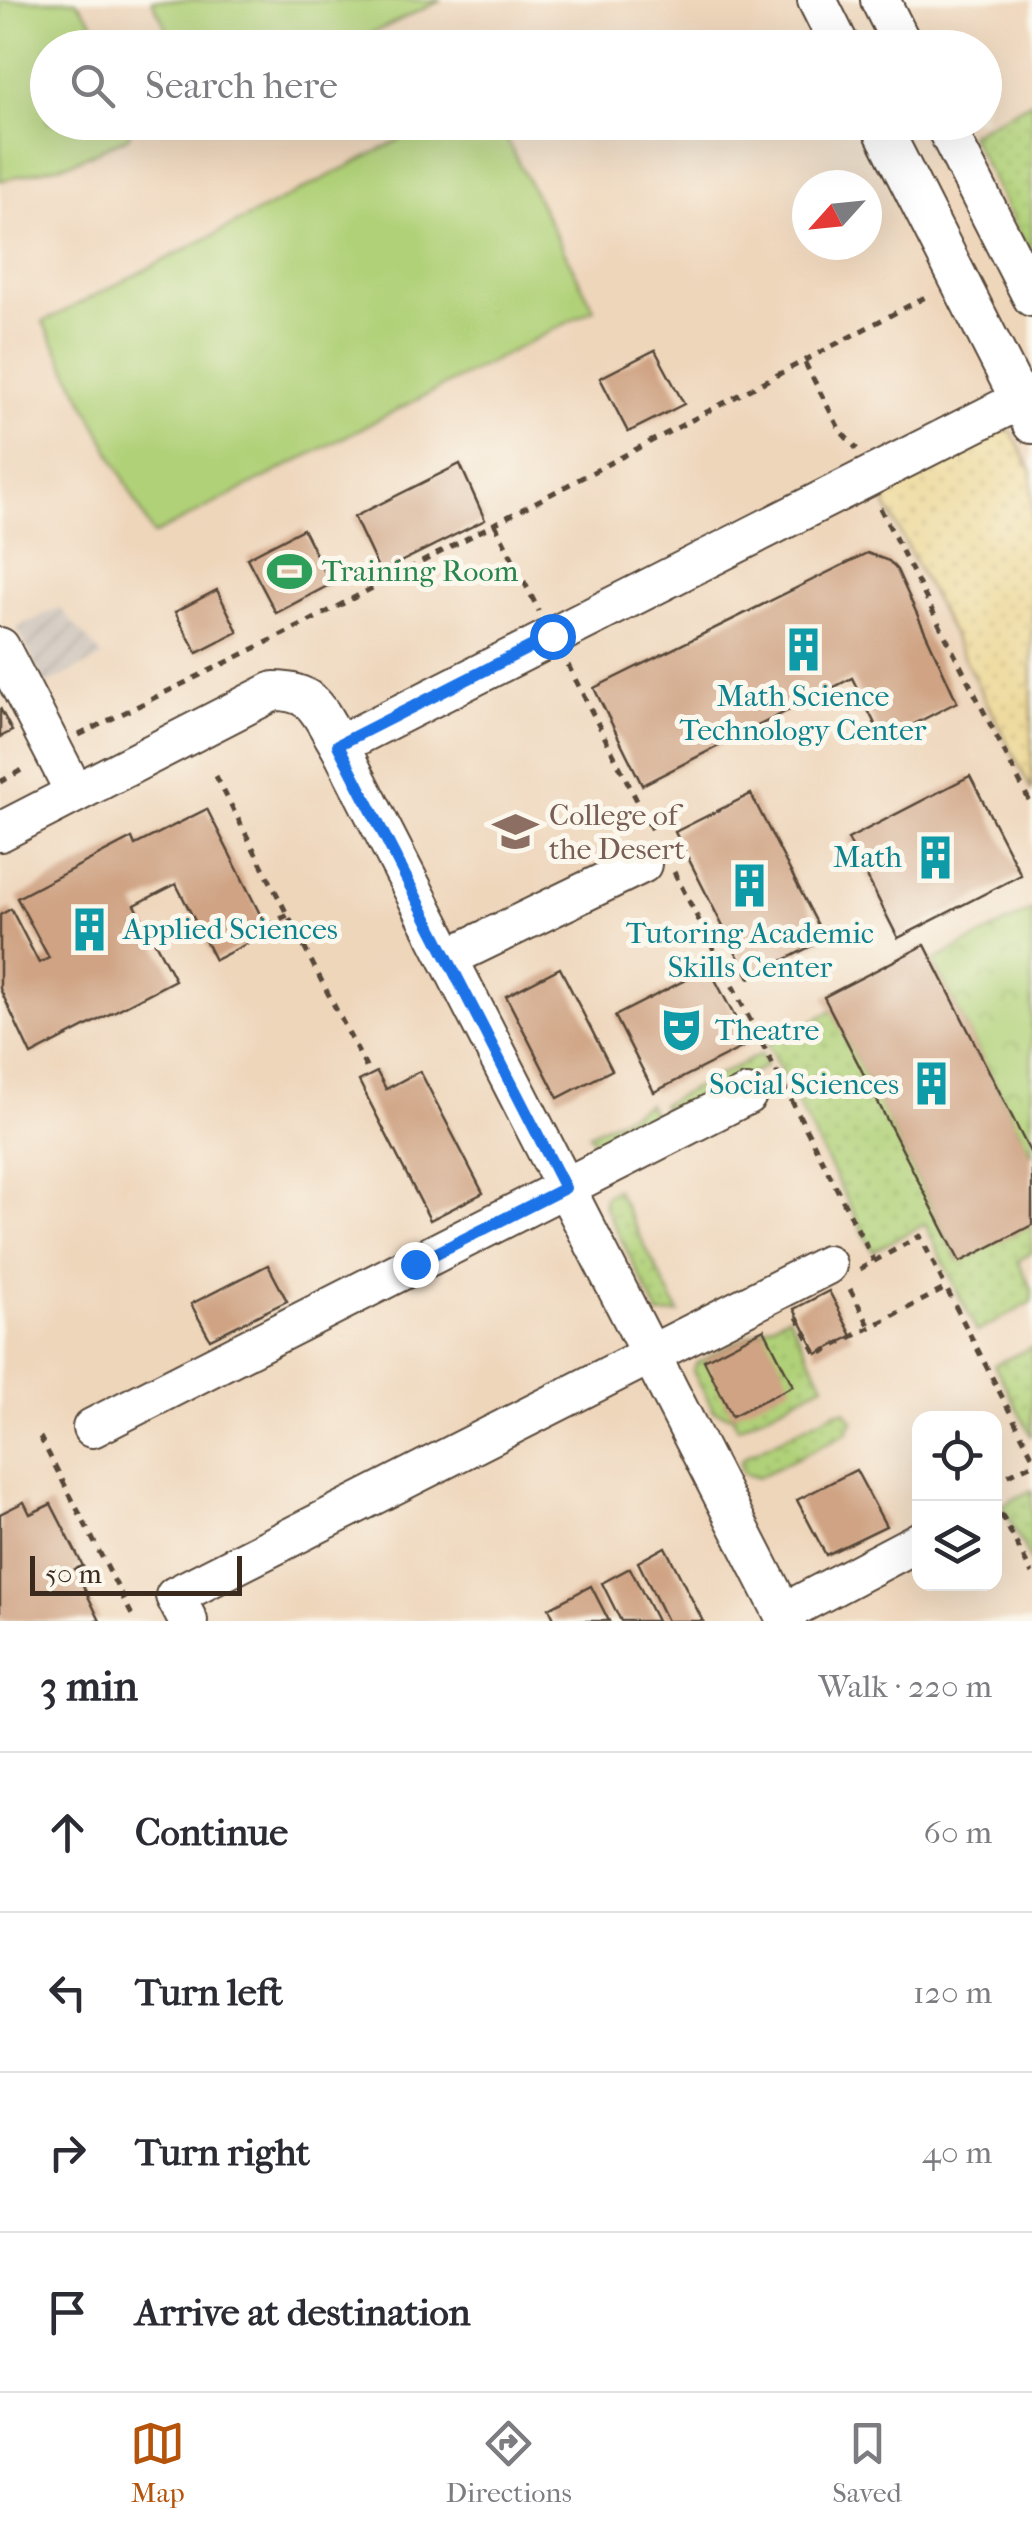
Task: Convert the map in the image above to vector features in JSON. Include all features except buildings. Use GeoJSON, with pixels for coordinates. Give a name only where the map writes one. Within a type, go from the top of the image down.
{"type":"FeatureCollection","features":[{"type":"Feature","properties":{"kind":"street"},"geometry":{"type":"LineString","coordinates":[[817,0],[832,30]]}},
{"type":"Feature","properties":{"kind":"street"},"geometry":{"type":"LineString","coordinates":[[880,0],[895,30]]}},
{"type":"Feature","properties":{"kind":"street"},"geometry":{"type":"LineString","coordinates":[[338,745],[1028,406],[902,140]]}},
{"type":"Feature","properties":{"kind":"street"},"geometry":{"type":"LineString","coordinates":[[952,140],[1032,298]]}},
{"type":"Feature","properties":{"kind":"street"},"geometry":{"type":"LineString","coordinates":[[0,647],[75,793]]}},
{"type":"Feature","properties":{"kind":"street"},"geometry":{"type":"LineString","coordinates":[[0,832],[274,690],[293,690],[310,697],[448,958],[784,1617],[912,1545]]}},
{"type":"Feature","properties":{"kind":"street"},"geometry":{"type":"LineString","coordinates":[[448,958],[655,853]]}},
{"type":"Feature","properties":{"kind":"street"},"geometry":{"type":"LineString","coordinates":[[92,1428],[747,1094]]}},
{"type":"Feature","properties":{"kind":"street"},"geometry":{"type":"LineString","coordinates":[[188,1621],[175,1596],[651,1356],[843,1270]]}},
{"type":"Feature","properties":{"kind":"path"},"geometry":{"type":"LineString","coordinates":[[69,740],[306,623],[942,288]]}},
{"type":"Feature","properties":{"kind":"path"},"geometry":{"type":"LineString","coordinates":[[805,363],[841,432],[859,450]]}},
{"type":"Feature","properties":{"kind":"path"},"geometry":{"type":"LineString","coordinates":[[880,508],[1032,806]]}},
{"type":"Feature","properties":{"kind":"path"},"geometry":{"type":"LineString","coordinates":[[495,524],[540,614]]}},
{"type":"Feature","properties":{"kind":"path"},"geometry":{"type":"LineString","coordinates":[[568,665],[655,853],[874,1261]]}},
{"type":"Feature","properties":{"kind":"path"},"geometry":{"type":"LineString","coordinates":[[0,782],[26,769],[32,761]]}},
{"type":"Feature","properties":{"kind":"path"},"geometry":{"type":"LineString","coordinates":[[216,776],[370,1075]]}},
{"type":"Feature","properties":{"kind":"path"},"geometry":{"type":"LineString","coordinates":[[266,926],[288,915]]}},
{"type":"Feature","properties":{"kind":"path"},"geometry":{"type":"LineString","coordinates":[[870,1328],[843,1270],[874,1261],[920,1236],[1032,1455]]}},
{"type":"Feature","properties":{"kind":"path"},"geometry":{"type":"LineString","coordinates":[[791,1304],[816,1355],[946,1288]]}},
{"type":"Feature","properties":{"kind":"path"},"geometry":{"type":"LineString","coordinates":[[40,1437],[135,1621]]}},
{"type":"Feature","properties":{"kind":"path"},"geometry":{"type":"LineString","coordinates":[[1002,1478],[1032,1464]]}},
{"type":"Feature","properties":{"kind":"path"},"geometry":{"type":"LineString","coordinates":[[995,1501],[1032,1574]]}},
{"type":"Feature","properties":{"kind":"shaded area","name":"College of the Desert"},"geometry":{"type":"Polygon","coordinates":[[[0,0],[1032,0],[1032,1621],[0,1621],[0,0]]]}},
{"type":"Feature","properties":{"kind":"shaded area"},"geometry":{"type":"Polygon","coordinates":[[[59,607],[103,657],[45,685],[17,628],[59,607]]]}},
{"type":"Feature","properties":{"kind":"green space"},"geometry":{"type":"Polygon","coordinates":[[[0,0],[76,0],[99,30],[30,30],[30,140],[122,140],[74,162],[0,181],[0,0]]]}},
{"type":"Feature","properties":{"kind":"green space"},"geometry":{"type":"Polygon","coordinates":[[[152,0],[442,0],[379,30],[167,30],[152,0]]]}},
{"type":"Feature","properties":{"kind":"green space"},"geometry":{"type":"Polygon","coordinates":[[[1032,101],[1032,257],[972,140],[1002,140],[1002,117],[1032,101]]]}},
{"type":"Feature","properties":{"kind":"green space"},"geometry":{"type":"Polygon","coordinates":[[[400,140],[507,140],[594,309],[153,535],[43,322],[400,140]]]}},
{"type":"Feature","properties":{"kind":"green space"},"geometry":{"type":"Polygon","coordinates":[[[1032,910],[1032,1156],[933,961],[1032,910]]]}},
{"type":"Feature","properties":{"kind":"green space"},"geometry":{"type":"Polygon","coordinates":[[[832,1011],[959,1261],[1032,1225],[1032,1252],[1018,1261],[1032,1289],[1032,1302],[977,1332],[925,1224],[873,1251],[767,1044],[832,1011]]]}},
{"type":"Feature","properties":{"kind":"green space"},"geometry":{"type":"Polygon","coordinates":[[[761,1054],[766,1066],[666,1115],[662,1104],[761,1054]]]}},
{"type":"Feature","properties":{"kind":"green space"},"geometry":{"type":"Polygon","coordinates":[[[648,1104],[656,1122],[600,1150],[589,1134],[648,1104]]]}},
{"type":"Feature","properties":{"kind":"green space"},"geometry":{"type":"Polygon","coordinates":[[[616,1189],[679,1313],[659,1315],[604,1205],[605,1196],[616,1189]]]}},
{"type":"Feature","properties":{"kind":"green space"},"geometry":{"type":"Polygon","coordinates":[[[788,1316],[824,1384],[738,1428],[732,1416],[714,1411],[693,1371],[697,1363],[788,1316]]]}},
{"type":"Feature","properties":{"kind":"green space"},"geometry":{"type":"Polygon","coordinates":[[[1032,1347],[1032,1437],[994,1365],[1032,1347]]]}},
{"type":"Feature","properties":{"kind":"green space"},"geometry":{"type":"Polygon","coordinates":[[[845,1411],[853,1421],[847,1433],[757,1478],[742,1473],[740,1462],[746,1456],[835,1412],[845,1411]]]}},
{"type":"Feature","properties":{"kind":"green space"},"geometry":{"type":"Polygon","coordinates":[[[1032,1490],[1032,1564],[1002,1505],[1032,1490]]]}},
{"type":"Feature","properties":{"kind":"sand"},"geometry":{"type":"Polygon","coordinates":[[[997,430],[1011,431],[1032,472],[1032,791],[886,505],[887,486],[997,430]]]}},
{"type":"Feature","properties":{"kind":"place","name":"Training Room"},"geometry":{"type":"Point","coordinates":[289,571]}},
{"type":"Feature","properties":{"kind":"place","name":"Math Science Technology Center"},"geometry":{"type":"Point","coordinates":[803,649]}},
{"type":"Feature","properties":{"kind":"place","name":"College of the Desert"},"geometry":{"type":"Point","coordinates":[516,832]}},
{"type":"Feature","properties":{"kind":"place","name":"Math"},"geometry":{"type":"Point","coordinates":[935,857]}},
{"type":"Feature","properties":{"kind":"place","name":"Tutoring Academic Skills Center"},"geometry":{"type":"Point","coordinates":[750,886]}},
{"type":"Feature","properties":{"kind":"place","name":"Applied Sciences"},"geometry":{"type":"Point","coordinates":[90,929]}},
{"type":"Feature","properties":{"kind":"place","name":"Theatre"},"geometry":{"type":"Point","coordinates":[682,1030]}},
{"type":"Feature","properties":{"kind":"place","name":"Social Sciences"},"geometry":{"type":"Point","coordinates":[932,1084]}},
{"type":"Feature","properties":{"kind":"route"},"geometry":{"type":"LineString","coordinates":[[415,1264],[565,1188],[338,745],[552,636]]}}]}
